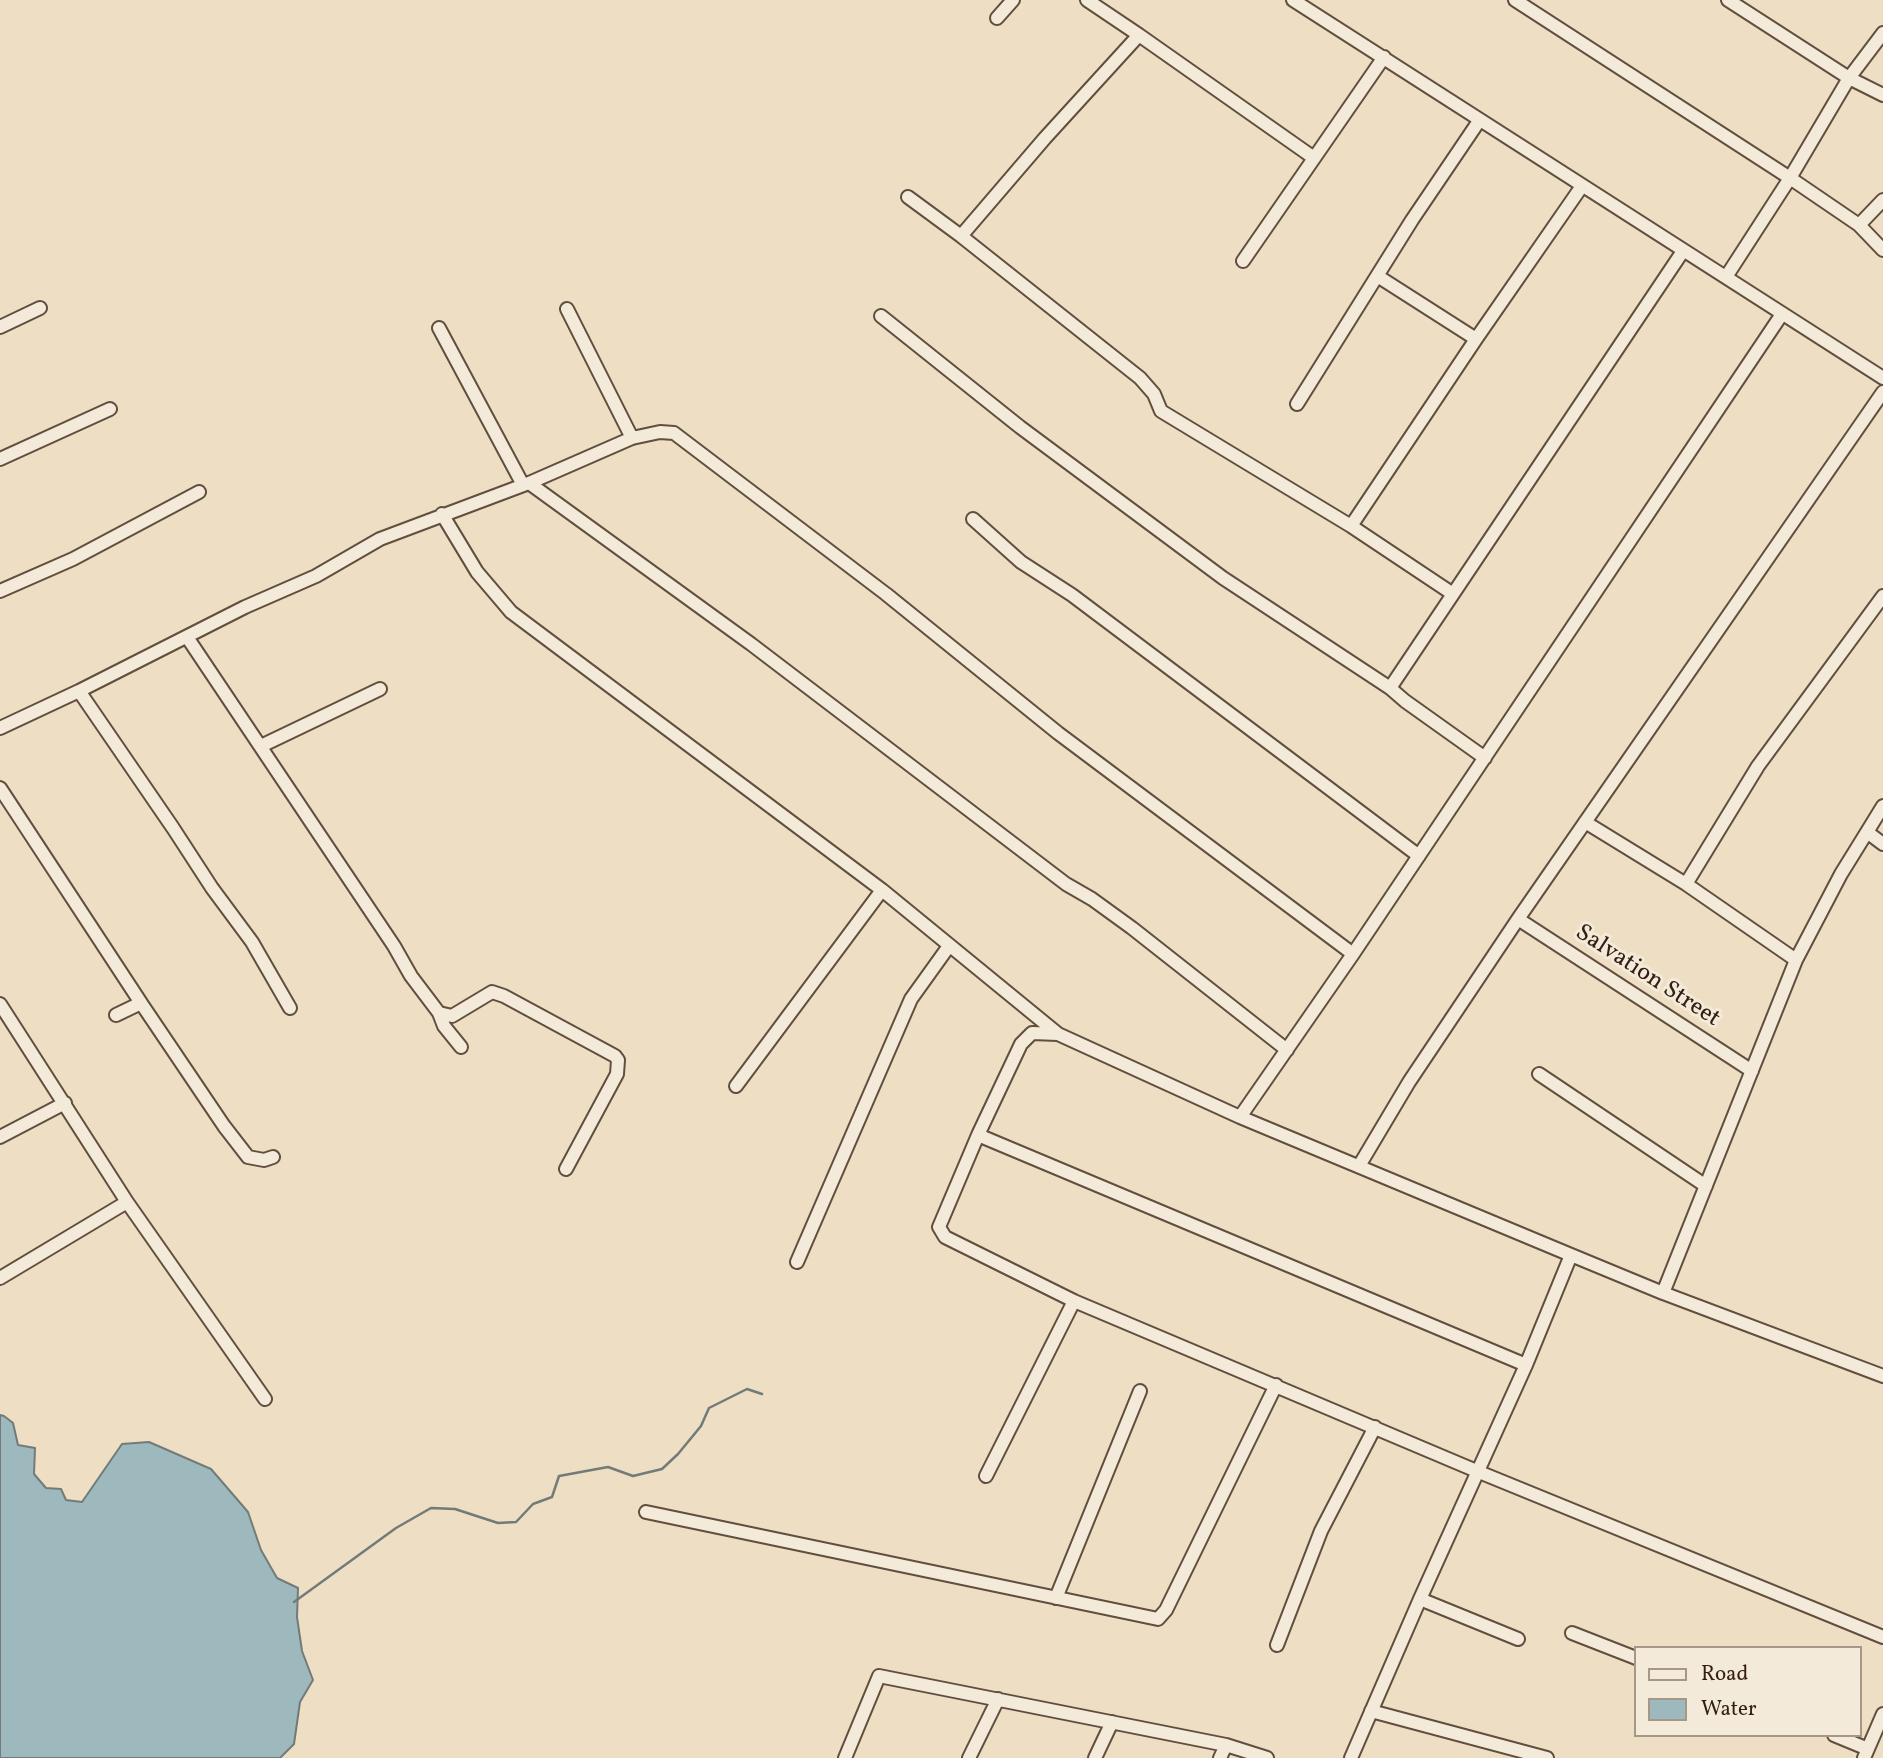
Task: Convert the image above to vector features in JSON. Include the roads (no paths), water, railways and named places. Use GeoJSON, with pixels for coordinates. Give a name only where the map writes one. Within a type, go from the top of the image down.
{"type":"FeatureCollection","features":[{"type":"Feature","properties":{"kind":"street"},"geometry":{"type":"LineString","coordinates":[[998,18],[1013,0]]}},
{"type":"Feature","properties":{"kind":"street"},"geometry":{"type":"LineString","coordinates":[[1087,0],[1314,159]]}},
{"type":"Feature","properties":{"kind":"street"},"geometry":{"type":"LineString","coordinates":[[1293,0],[1883,378]]}},
{"type":"Feature","properties":{"kind":"street"},"geometry":{"type":"LineString","coordinates":[[1516,0],[1859,225],[1883,250]]}},
{"type":"Feature","properties":{"kind":"street"},"geometry":{"type":"LineString","coordinates":[[1728,0],[1849,78],[1883,95]]}},
{"type":"Feature","properties":{"kind":"street"},"geometry":{"type":"LineString","coordinates":[[1726,277],[1790,178],[1849,78],[1883,33]]}},
{"type":"Feature","properties":{"kind":"street"},"geometry":{"type":"LineString","coordinates":[[961,236],[1139,35]]}},
{"type":"Feature","properties":{"kind":"street"},"geometry":{"type":"LineString","coordinates":[[1243,261],[1384,57]]}},
{"type":"Feature","properties":{"kind":"street"},"geometry":{"type":"LineString","coordinates":[[1297,404],[1379,277],[1412,220],[1479,121]]}},
{"type":"Feature","properties":{"kind":"street"},"geometry":{"type":"LineString","coordinates":[[1351,526],[1476,338],[1582,186]]}},
{"type":"Feature","properties":{"kind":"street"},"geometry":{"type":"LineString","coordinates":[[908,197],[1140,379],[1154,394],[1161,411],[1351,526],[1453,594]]}},
{"type":"Feature","properties":{"kind":"street"},"geometry":{"type":"LineString","coordinates":[[1859,225],[1883,200]]}},
{"type":"Feature","properties":{"kind":"street"},"geometry":{"type":"LineString","coordinates":[[1390,688],[1684,251]]}},
{"type":"Feature","properties":{"kind":"street"},"geometry":{"type":"LineString","coordinates":[[1379,277],[1476,338]]}},
{"type":"Feature","properties":{"kind":"street"},"geometry":{"type":"LineString","coordinates":[[0,327],[40,308]]}},
{"type":"Feature","properties":{"kind":"street"},"geometry":{"type":"LineString","coordinates":[[567,309],[632,438]]}},
{"type":"Feature","properties":{"kind":"street"},"geometry":{"type":"LineString","coordinates":[[1240,1117],[1353,954],[1782,314]]}},
{"type":"Feature","properties":{"kind":"street"},"geometry":{"type":"LineString","coordinates":[[881,316],[1020,427],[1223,578],[1390,688],[1485,758]]}},
{"type":"Feature","properties":{"kind":"street"},"geometry":{"type":"LineString","coordinates":[[439,328],[526,484],[751,644],[1066,884],[1092,899],[1177,962],[1287,1050]]}},
{"type":"Feature","properties":{"kind":"street"},"geometry":{"type":"LineString","coordinates":[[1359,1166],[1409,1082],[1518,919],[1883,392]]}},
{"type":"Feature","properties":{"kind":"street"},"geometry":{"type":"LineString","coordinates":[[0,459],[110,409]]}},
{"type":"Feature","properties":{"kind":"street"},"geometry":{"type":"LineString","coordinates":[[0,728],[187,638],[245,607],[316,576],[380,538],[526,484],[632,438],[660,432],[674,433],[886,594],[1058,733],[1353,954]]}},
{"type":"Feature","properties":{"kind":"street"},"geometry":{"type":"LineString","coordinates":[[0,591],[73,559],[199,492]]}},
{"type":"Feature","properties":{"kind":"street"},"geometry":{"type":"LineString","coordinates":[[442,514],[477,572],[511,612],[882,890],[1058,1034],[1240,1117],[1571,1255],[1663,1293],[1883,1376]]}},
{"type":"Feature","properties":{"kind":"street"},"geometry":{"type":"LineString","coordinates":[[974,519],[1021,562],[1094,611],[1419,856]]}},
{"type":"Feature","properties":{"kind":"street"},"geometry":{"type":"LineString","coordinates":[[1686,884],[1758,766],[1883,596]]}},
{"type":"Feature","properties":{"kind":"street"},"geometry":{"type":"LineString","coordinates":[[187,638],[394,946],[411,976],[439,1013],[444,1026],[461,1047]]}},
{"type":"Feature","properties":{"kind":"street"},"geometry":{"type":"LineString","coordinates":[[261,746],[380,689]]}},
{"type":"Feature","properties":{"kind":"street"},"geometry":{"type":"LineString","coordinates":[[79,691],[212,888],[252,942],[290,1008]]}},
{"type":"Feature","properties":{"kind":"street"},"geometry":{"type":"LineString","coordinates":[[0,788],[224,1126],[248,1157],[264,1160],[272,1157]]}},
{"type":"Feature","properties":{"kind":"street"},"geometry":{"type":"LineString","coordinates":[[1663,1293],[1796,960],[1841,874],[1883,806]]}},
{"type":"Feature","properties":{"kind":"street"},"geometry":{"type":"LineString","coordinates":[[1585,822],[1686,884],[1796,960]]}},
{"type":"Feature","properties":{"kind":"street"},"geometry":{"type":"LineString","coordinates":[[1867,832],[1883,844]]}},
{"type":"Feature","properties":{"kind":"street"},"geometry":{"type":"LineString","coordinates":[[736,1086],[882,890]]}},
{"type":"Feature","properties":{"kind":"street","name":"Salvation Street"},"geometry":{"type":"LineString","coordinates":[[1518,919],[1752,1071]]}},
{"type":"Feature","properties":{"kind":"street"},"geometry":{"type":"LineString","coordinates":[[797,1262],[911,999],[949,946]]}},
{"type":"Feature","properties":{"kind":"street"},"geometry":{"type":"LineString","coordinates":[[439,1013],[452,1016],[492,992],[615,1056],[618,1060],[617,1074],[566,1169]]}},
{"type":"Feature","properties":{"kind":"street"},"geometry":{"type":"LineString","coordinates":[[116,1015],[141,1003]]}},
{"type":"Feature","properties":{"kind":"street"},"geometry":{"type":"LineString","coordinates":[[0,1004],[127,1202],[265,1399]]}},
{"type":"Feature","properties":{"kind":"street"},"geometry":{"type":"LineString","coordinates":[[1058,1034],[1032,1033],[1021,1044],[939,1227],[945,1237],[1074,1301],[1479,1472],[1883,1637]]}},
{"type":"Feature","properties":{"kind":"street"},"geometry":{"type":"LineString","coordinates":[[1539,1074],[1706,1186]]}},
{"type":"Feature","properties":{"kind":"street"},"geometry":{"type":"LineString","coordinates":[[0,1138],[65,1103]]}},
{"type":"Feature","properties":{"kind":"street"},"geometry":{"type":"LineString","coordinates":[[978,1135],[1526,1365]]}},
{"type":"Feature","properties":{"kind":"street"},"geometry":{"type":"LineString","coordinates":[[0,1278],[127,1202]]}},
{"type":"Feature","properties":{"kind":"street"},"geometry":{"type":"LineString","coordinates":[[1351,1758],[1526,1365],[1571,1255]]}},
{"type":"Feature","properties":{"kind":"street"},"geometry":{"type":"LineString","coordinates":[[986,1476],[1074,1301]]}},
{"type":"Feature","properties":{"kind":"street"},"geometry":{"type":"LineString","coordinates":[[646,1512],[1158,1619],[1163,1615],[1276,1385]]}},
{"type":"Feature","properties":{"kind":"street"},"geometry":{"type":"LineString","coordinates":[[1056,1598],[1140,1391]]}},
{"type":"Feature","properties":{"kind":"street"},"geometry":{"type":"LineString","coordinates":[[1276,1645],[1321,1531],[1375,1427]]}},
{"type":"Feature","properties":{"kind":"street"},"geometry":{"type":"LineString","coordinates":[[1420,1599],[1518,1639]]}},
{"type":"Feature","properties":{"kind":"street"},"geometry":{"type":"LineString","coordinates":[[1572,1633],[1634,1657]]}},
{"type":"Feature","properties":{"kind":"street"},"geometry":{"type":"LineString","coordinates":[[845,1758],[879,1676],[1226,1745],[1267,1758]]}},
{"type":"Feature","properties":{"kind":"street"},"geometry":{"type":"LineString","coordinates":[[969,1758],[998,1699]]}},
{"type":"Feature","properties":{"kind":"street"},"geometry":{"type":"LineString","coordinates":[[1371,1712],[1547,1758]]}},
{"type":"Feature","properties":{"kind":"street"},"geometry":{"type":"LineString","coordinates":[[1838,1737],[1866,1753],[1883,1714]]}},
{"type":"Feature","properties":{"kind":"street"},"geometry":{"type":"LineString","coordinates":[[1095,1758],[1112,1722]]}},
{"type":"Feature","properties":{"kind":"street"},"geometry":{"type":"LineString","coordinates":[[1220,1758],[1226,1745]]}},
{"type":"Feature","properties":{"kind":"water"},"geometry":{"type":"Polygon","coordinates":[[[0,1415],[13,1423],[18,1445],[35,1448],[34,1474],[46,1488],[61,1489],[66,1500],[82,1502],[122,1444],[149,1442],[211,1469],[248,1512],[261,1550],[277,1578],[298,1588],[297,1617],[302,1651],[313,1680],[300,1702],[294,1744],[280,1758],[0,1758],[0,1415]]]}},
{"type":"Feature","properties":{"kind":"waterway"},"geometry":{"type":"LineString","coordinates":[[294,1602],[396,1528],[431,1508],[455,1509],[498,1523],[516,1522],[533,1504],[552,1497],[559,1476],[608,1467],[633,1476],[662,1469],[701,1426],[709,1408],[747,1389],[762,1394]]}}]}
